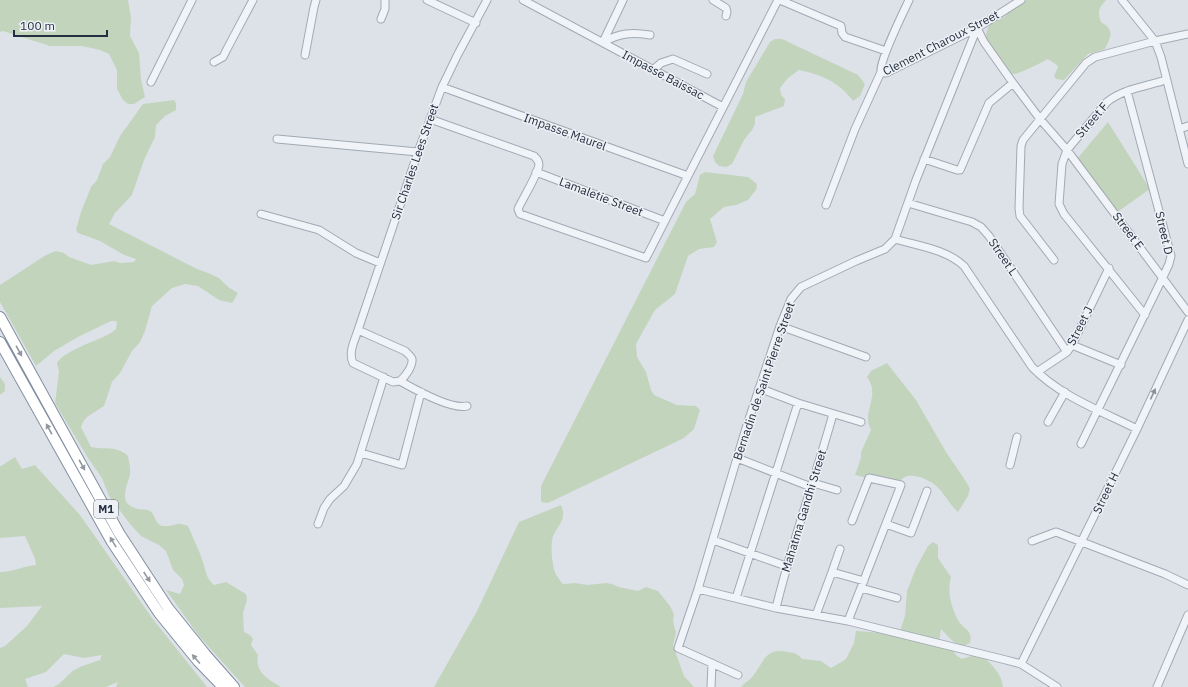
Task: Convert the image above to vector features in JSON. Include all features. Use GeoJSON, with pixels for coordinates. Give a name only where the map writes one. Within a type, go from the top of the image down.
{"type":"FeatureCollection","features":[{"type":"Feature","properties":{"kind":"highway","name":"M1"},"geometry":{"type":"LineString","coordinates":[[0,317],[119,534],[168,608],[234,687]]}},
{"type":"Feature","properties":{"kind":"highway","name":"M1"},"geometry":{"type":"LineString","coordinates":[[0,342],[112,542],[159,614],[198,661],[224,687]]}},
{"type":"Feature","properties":{"kind":"street"},"geometry":{"type":"LineString","coordinates":[[151,82],[192,0]]}},
{"type":"Feature","properties":{"kind":"street"},"geometry":{"type":"LineString","coordinates":[[214,62],[222,57],[228,49],[253,0]]}},
{"type":"Feature","properties":{"kind":"street"},"geometry":{"type":"LineString","coordinates":[[305,55],[316,0]]}},
{"type":"Feature","properties":{"kind":"street"},"geometry":{"type":"LineString","coordinates":[[381,19],[385,9],[385,0]]}},
{"type":"Feature","properties":{"kind":"street"},"geometry":{"type":"LineString","coordinates":[[427,0],[476,23]]}},
{"type":"Feature","properties":{"kind":"street","name":"Sir Charles Lees Street"},"geometry":{"type":"LineString","coordinates":[[467,406],[456,406],[421,392],[400,381],[393,382],[353,363],[351,352],[418,152],[442,87],[487,0]]}},
{"type":"Feature","properties":{"kind":"street","name":"Impasse Baissac"},"geometry":{"type":"LineString","coordinates":[[523,0],[723,107]]}},
{"type":"Feature","properties":{"kind":"street"},"geometry":{"type":"LineString","coordinates":[[603,42],[623,0]]}},
{"type":"Feature","properties":{"kind":"street"},"geometry":{"type":"LineString","coordinates":[[713,0],[725,3],[727,10],[726,16]]}},
{"type":"Feature","properties":{"kind":"street"},"geometry":{"type":"LineString","coordinates":[[430,119],[534,156],[538,160],[539,164],[536,172],[518,209],[520,214],[646,258],[760,34],[779,0],[840,26],[845,37],[886,51]]}},
{"type":"Feature","properties":{"kind":"street"},"geometry":{"type":"LineString","coordinates":[[881,72],[880,68],[886,51],[909,0]]}},
{"type":"Feature","properties":{"kind":"street","name":"Clement Charoux Street"},"geometry":{"type":"LineString","coordinates":[[826,206],[855,129],[881,72],[886,73],[977,28],[1022,0]]}},
{"type":"Feature","properties":{"kind":"street"},"geometry":{"type":"LineString","coordinates":[[1122,0],[1155,41],[1161,57],[1188,164]]}},
{"type":"Feature","properties":{"kind":"street"},"geometry":{"type":"LineString","coordinates":[[977,28],[924,159],[895,239],[946,254],[957,260],[964,266],[1032,367],[1050,383],[1065,392],[1137,429]]}},
{"type":"Feature","properties":{"kind":"street","name":"Street E"},"geometry":{"type":"LineString","coordinates":[[977,28],[984,42],[1013,83],[1040,119],[1067,150],[1188,312]]}},
{"type":"Feature","properties":{"kind":"street"},"geometry":{"type":"LineString","coordinates":[[603,42],[634,32],[650,35]]}},
{"type":"Feature","properties":{"kind":"street"},"geometry":{"type":"LineString","coordinates":[[1054,260],[1020,216],[1021,146],[1023,140],[1086,63],[1095,57],[1188,34]]}},
{"type":"Feature","properties":{"kind":"street"},"geometry":{"type":"LineString","coordinates":[[653,70],[661,63],[673,59],[707,74]]}},
{"type":"Feature","properties":{"kind":"street","name":"Street F"},"geometry":{"type":"LineString","coordinates":[[1067,150],[1107,102],[1113,97],[1127,91],[1166,80]]}},
{"type":"Feature","properties":{"kind":"street"},"geometry":{"type":"LineString","coordinates":[[924,159],[960,170],[990,103],[1013,83]]}},
{"type":"Feature","properties":{"kind":"street","name":"Impasse Maurel"},"geometry":{"type":"LineString","coordinates":[[442,87],[688,176]]}},
{"type":"Feature","properties":{"kind":"street","name":"Street D"},"geometry":{"type":"LineString","coordinates":[[1082,444],[1163,278],[1171,256],[1127,91]]}},
{"type":"Feature","properties":{"kind":"street"},"geometry":{"type":"LineString","coordinates":[[1179,129],[1188,126]]}},
{"type":"Feature","properties":{"kind":"street"},"geometry":{"type":"LineString","coordinates":[[277,138],[418,152]]}},
{"type":"Feature","properties":{"kind":"street"},"geometry":{"type":"LineString","coordinates":[[1067,150],[1062,164],[1059,204],[1064,214],[1109,268],[1145,315]]}},
{"type":"Feature","properties":{"kind":"street","name":"Lamaletie Street"},"geometry":{"type":"LineString","coordinates":[[536,172],[665,221]]}},
{"type":"Feature","properties":{"kind":"street","name":"Street L"},"geometry":{"type":"LineString","coordinates":[[908,203],[972,222],[981,227],[989,236],[1067,352]]}},
{"type":"Feature","properties":{"kind":"street"},"geometry":{"type":"LineString","coordinates":[[261,214],[319,230],[356,253],[380,263]]}},
{"type":"Feature","properties":{"kind":"street","name":"Bernadin de Saint Pierre Street"},"geometry":{"type":"LineString","coordinates":[[712,663],[678,648],[713,540],[759,388],[780,326],[791,299],[801,286],[885,249],[895,239]]}},
{"type":"Feature","properties":{"kind":"street","name":"Street J"},"geometry":{"type":"LineString","coordinates":[[1038,372],[1067,352],[1072,345],[1109,268]]}},
{"type":"Feature","properties":{"kind":"street","name":"Street H"},"geometry":{"type":"LineString","coordinates":[[1021,664],[1137,429],[1188,320]]}},
{"type":"Feature","properties":{"kind":"street"},"geometry":{"type":"LineString","coordinates":[[780,326],[866,357]]}},
{"type":"Feature","properties":{"kind":"street"},"geometry":{"type":"LineString","coordinates":[[358,330],[405,351],[409,355],[412,359],[411,363],[405,376],[400,381]]}},
{"type":"Feature","properties":{"kind":"street"},"geometry":{"type":"LineString","coordinates":[[1072,345],[1121,365]]}},
{"type":"Feature","properties":{"kind":"street"},"geometry":{"type":"LineString","coordinates":[[318,524],[324,508],[330,499],[344,486],[357,464],[384,377]]}},
{"type":"Feature","properties":{"kind":"street"},"geometry":{"type":"LineString","coordinates":[[759,388],[833,414],[861,422]]}},
{"type":"Feature","properties":{"kind":"street"},"geometry":{"type":"LineString","coordinates":[[361,453],[402,466],[421,392]]}},
{"type":"Feature","properties":{"kind":"street"},"geometry":{"type":"LineString","coordinates":[[1048,422],[1065,392]]}},
{"type":"Feature","properties":{"kind":"street"},"geometry":{"type":"LineString","coordinates":[[736,598],[798,402]]}},
{"type":"Feature","properties":{"kind":"street","name":"Mahatma Gandhi Street"},"geometry":{"type":"LineString","coordinates":[[776,608],[786,566],[833,414]]}},
{"type":"Feature","properties":{"kind":"street"},"geometry":{"type":"LineString","coordinates":[[1010,465],[1017,437]]}},
{"type":"Feature","properties":{"kind":"street"},"geometry":{"type":"LineString","coordinates":[[737,458],[775,473],[812,485],[837,490]]}},
{"type":"Feature","properties":{"kind":"street"},"geometry":{"type":"LineString","coordinates":[[848,621],[901,485],[869,478],[852,521]]}},
{"type":"Feature","properties":{"kind":"street"},"geometry":{"type":"LineString","coordinates":[[886,524],[910,533],[927,491]]}},
{"type":"Feature","properties":{"kind":"street"},"geometry":{"type":"LineString","coordinates":[[1032,542],[1056,532],[1165,574],[1188,585]]}},
{"type":"Feature","properties":{"kind":"street"},"geometry":{"type":"LineString","coordinates":[[713,540],[786,566]]}},
{"type":"Feature","properties":{"kind":"street"},"geometry":{"type":"LineString","coordinates":[[816,615],[840,548]]}},
{"type":"Feature","properties":{"kind":"street"},"geometry":{"type":"LineString","coordinates":[[832,572],[897,598]]}},
{"type":"Feature","properties":{"kind":"street"},"geometry":{"type":"LineString","coordinates":[[698,588],[776,608],[848,621],[1021,664],[1056,687]]}},
{"type":"Feature","properties":{"kind":"street"},"geometry":{"type":"LineString","coordinates":[[1157,687],[1188,615]]}},
{"type":"Feature","properties":{"kind":"street"},"geometry":{"type":"LineString","coordinates":[[711,687],[712,663],[738,675]]}},
{"type":"Feature","properties":{"kind":"green space"},"geometry":{"type":"Polygon","coordinates":[[[0,0],[128,0],[131,17],[130,36],[139,53],[141,79],[145,97],[134,104],[128,104],[123,100],[117,89],[117,70],[109,54],[100,50],[82,46],[50,46],[3,31],[0,32],[0,0]]]}},
{"type":"Feature","properties":{"kind":"green space"},"geometry":{"type":"Polygon","coordinates":[[[1018,0],[1106,0],[1099,12],[1101,22],[1110,31],[1110,37],[1105,49],[1088,54],[1064,80],[1056,79],[1054,76],[1058,67],[1048,59],[1016,74],[1010,73],[991,51],[986,42],[986,37],[989,25],[1006,15],[1018,0]]]}},
{"type":"Feature","properties":{"kind":"green space"},"geometry":{"type":"Polygon","coordinates":[[[775,39],[782,39],[858,75],[865,84],[860,96],[853,101],[848,94],[836,84],[823,77],[799,70],[788,78],[780,88],[781,95],[785,99],[784,106],[755,117],[755,124],[744,140],[732,164],[726,167],[719,166],[715,162],[713,156],[743,94],[746,82],[770,42],[775,39]]]}},
{"type":"Feature","properties":{"kind":"green space"},"geometry":{"type":"Polygon","coordinates":[[[174,100],[176,103],[176,110],[165,116],[156,125],[155,137],[144,160],[132,195],[115,213],[109,224],[197,269],[219,278],[228,287],[238,293],[232,303],[219,300],[198,286],[185,284],[172,288],[152,306],[145,331],[140,342],[132,351],[120,373],[112,382],[104,406],[87,417],[81,427],[91,447],[115,449],[128,456],[130,475],[125,498],[128,504],[138,509],[150,511],[161,526],[180,524],[188,526],[209,580],[214,585],[226,582],[246,594],[247,600],[243,613],[244,632],[250,635],[253,639],[251,645],[258,655],[258,666],[261,671],[267,678],[281,687],[245,687],[199,636],[166,590],[180,594],[184,585],[182,579],[173,570],[166,551],[159,545],[141,536],[109,496],[102,478],[88,458],[55,403],[59,372],[57,363],[61,358],[74,350],[111,333],[116,329],[117,322],[111,321],[78,337],[54,351],[36,366],[0,302],[0,285],[46,255],[56,251],[91,265],[114,261],[120,263],[134,262],[136,259],[124,255],[100,241],[78,233],[76,230],[81,212],[91,187],[97,180],[103,164],[110,157],[120,136],[143,104],[174,100]]]}},
{"type":"Feature","properties":{"kind":"green space"},"geometry":{"type":"Polygon","coordinates":[[[1108,122],[1150,189],[1116,213],[1076,160],[1108,122]]]}},
{"type":"Feature","properties":{"kind":"green space"},"geometry":{"type":"Polygon","coordinates":[[[705,172],[748,177],[757,184],[756,190],[748,200],[736,205],[724,207],[710,219],[717,242],[714,247],[699,249],[688,256],[675,294],[655,310],[636,344],[637,357],[646,372],[654,395],[677,405],[696,406],[700,410],[694,429],[684,438],[548,503],[541,502],[541,486],[686,202],[695,194],[700,175],[705,172]]]}},
{"type":"Feature","properties":{"kind":"green space"},"geometry":{"type":"Polygon","coordinates":[[[887,363],[916,400],[946,452],[970,489],[968,496],[958,512],[938,487],[931,482],[916,476],[905,477],[896,484],[890,486],[855,475],[861,458],[861,452],[871,430],[868,414],[872,399],[872,389],[867,377],[871,371],[887,363]]]}},
{"type":"Feature","properties":{"kind":"green space"},"geometry":{"type":"Polygon","coordinates":[[[0,377],[5,384],[5,391],[0,395],[0,377]]]}},
{"type":"Feature","properties":{"kind":"green space"},"geometry":{"type":"Polygon","coordinates":[[[15,457],[22,469],[35,465],[80,515],[152,618],[207,687],[116,687],[118,682],[106,687],[53,687],[59,684],[76,669],[100,660],[102,655],[84,658],[64,654],[46,672],[25,679],[28,687],[0,687],[0,648],[5,646],[27,626],[42,606],[0,608],[0,572],[36,565],[25,536],[0,538],[0,466],[15,457]]]}},
{"type":"Feature","properties":{"kind":"green space"},"geometry":{"type":"Polygon","coordinates":[[[561,505],[563,510],[563,518],[553,536],[552,545],[552,557],[555,573],[560,580],[563,584],[575,583],[587,585],[606,583],[638,591],[646,587],[658,591],[670,606],[674,614],[673,621],[676,633],[673,645],[684,676],[694,687],[434,687],[477,611],[519,522],[561,505]]]}},
{"type":"Feature","properties":{"kind":"green space"},"geometry":{"type":"Polygon","coordinates":[[[933,542],[938,545],[938,558],[951,577],[949,588],[953,610],[960,623],[969,632],[971,638],[970,643],[966,645],[958,644],[941,629],[939,641],[950,647],[957,656],[962,659],[980,653],[998,672],[1003,687],[741,687],[753,676],[766,657],[774,652],[780,651],[794,653],[802,659],[821,661],[831,668],[846,659],[854,643],[856,631],[899,634],[905,616],[907,591],[916,568],[928,546],[933,542]]]}}]}
